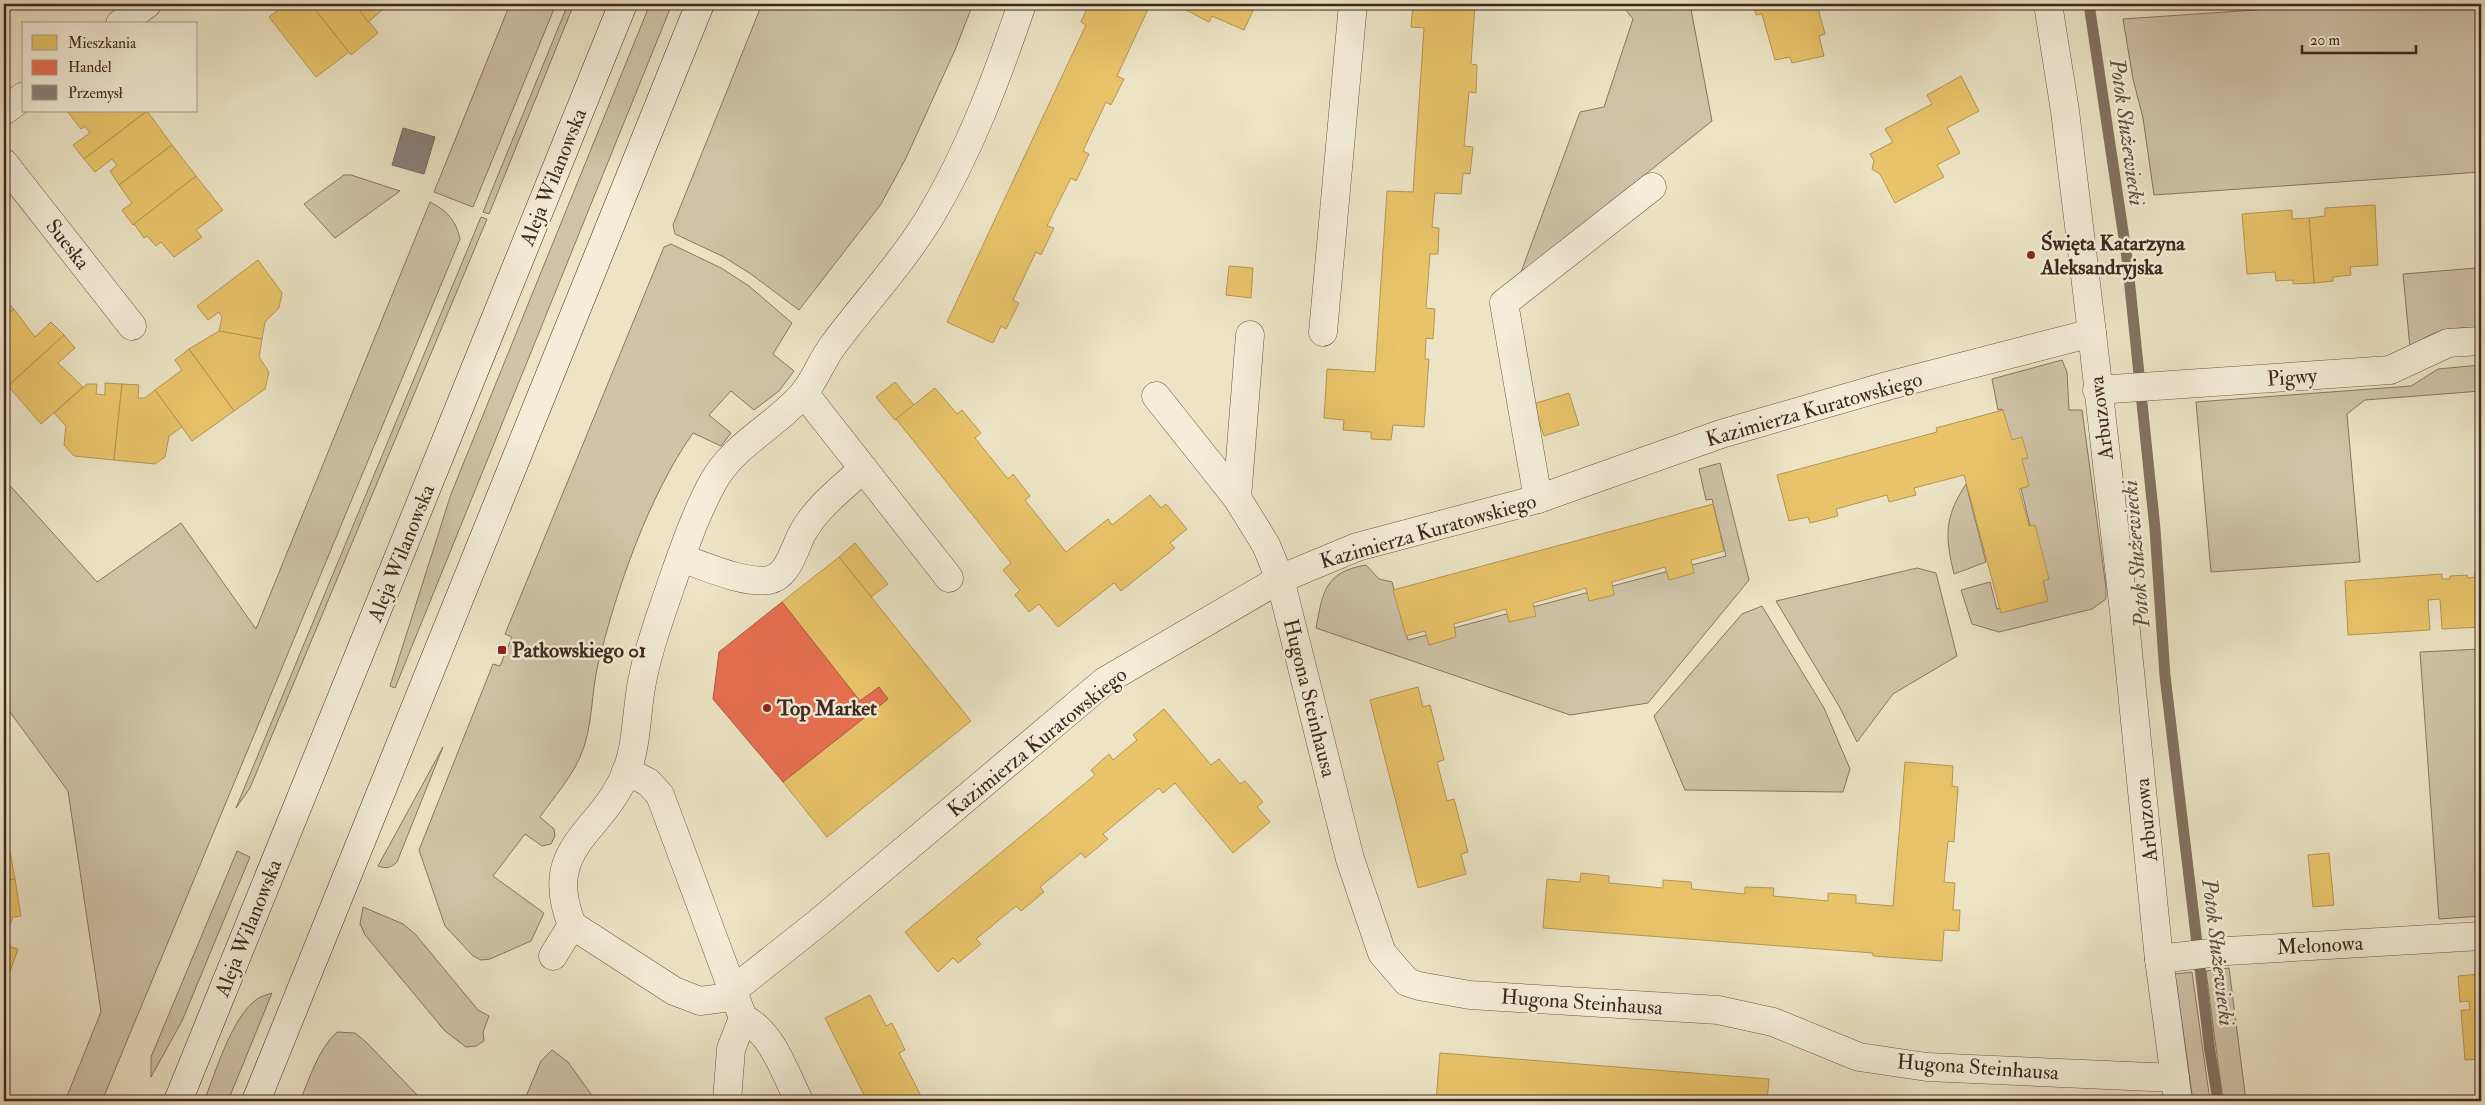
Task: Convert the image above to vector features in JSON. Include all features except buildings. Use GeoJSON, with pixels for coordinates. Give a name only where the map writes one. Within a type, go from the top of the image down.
{"type":"FeatureCollection","features":[{"type":"Feature","properties":{"kind":"street"},"geometry":{"type":"LineString","coordinates":[[123,22],[147,4]]}},
{"type":"Feature","properties":{"kind":"street","name":"Aleja Wilanowska"},"geometry":{"type":"LineString","coordinates":[[178,1101],[623,4]]}},
{"type":"Feature","properties":{"kind":"street"},"geometry":{"type":"LineString","coordinates":[[256,1101],[700,4]]}},
{"type":"Feature","properties":{"kind":"street"},"geometry":{"type":"LineString","coordinates":[[553,956],[572,925],[564,906],[562,890],[563,873],[567,858],[609,803],[626,771],[632,750],[638,699],[647,659],[681,558],[714,480],[728,460],[804,393],[831,347],[896,267],[930,216],[970,142],[991,93],[1022,4]]}},
{"type":"Feature","properties":{"kind":"street"},"geometry":{"type":"LineString","coordinates":[[1323,332],[1352,4]]}},
{"type":"Feature","properties":{"kind":"street","name":"Arbuzowa"},"geometry":{"type":"LineString","coordinates":[[2048,4],[2065,111],[2092,334],[2105,389],[2124,612],[2165,958],[2177,1090]]}},
{"type":"Feature","properties":{"kind":"street"},"geometry":{"type":"LineString","coordinates":[[4,111],[22,98]]}},
{"type":"Feature","properties":{"kind":"street","name":"Sueska"},"geometry":{"type":"LineString","coordinates":[[4,163],[132,326]]}},
{"type":"Feature","properties":{"kind":"street"},"geometry":{"type":"LineString","coordinates":[[1538,499],[1504,303],[1652,188]]}},
{"type":"Feature","properties":{"kind":"street","name":"Kazimierza Kuratowskiego"},"geometry":{"type":"LineString","coordinates":[[572,925],[674,991],[688,997],[712,1001],[723,998],[1105,681],[1280,578],[1357,547],[1538,499],[1721,434],[1887,386],[2092,334]]}},
{"type":"Feature","properties":{"kind":"street"},"geometry":{"type":"LineString","coordinates":[[1236,498],[1250,335]]}},
{"type":"Feature","properties":{"kind":"street","name":"Pigwy"},"geometry":{"type":"LineString","coordinates":[[2105,389],[2390,370],[2448,343],[2481,341]]}},
{"type":"Feature","properties":{"kind":"street"},"geometry":{"type":"LineString","coordinates":[[804,393],[949,578]]}},
{"type":"Feature","properties":{"kind":"street","name":"Hugona Steinhausa"},"geometry":{"type":"LineString","coordinates":[[1156,396],[1236,498],[1266,544],[1280,578],[1350,859],[1364,904],[1382,953],[1407,982],[1470,995],[1718,1010],[1773,1022],[1859,1057],[1927,1067],[2177,1090]]}},
{"type":"Feature","properties":{"kind":"street"},"geometry":{"type":"LineString","coordinates":[[681,558],[740,577],[755,580],[775,578],[782,573],[803,531],[820,509],[863,469]]}},
{"type":"Feature","properties":{"kind":"street"},"geometry":{"type":"LineString","coordinates":[[626,771],[648,782],[660,795],[666,807],[743,1018],[731,1049],[727,1101]]}},
{"type":"Feature","properties":{"kind":"street","name":"Melonowa"},"geometry":{"type":"LineString","coordinates":[[2165,958],[2228,951],[2481,936]]}},
{"type":"Feature","properties":{"kind":"street"},"geometry":{"type":"LineString","coordinates":[[743,1018],[753,1023],[767,1039],[799,1101]]}},
{"type":"Feature","properties":{"kind":"shaded area"},"geometry":{"type":"Polygon","coordinates":[[[510,4],[556,4],[473,207],[434,192],[510,4]]]}},
{"type":"Feature","properties":{"kind":"shaded area"},"geometry":{"type":"Polygon","coordinates":[[[568,4],[574,4],[489,214],[483,212],[568,4]]]}},
{"type":"Feature","properties":{"kind":"shaded area"},"geometry":{"type":"Polygon","coordinates":[[[650,4],[672,4],[395,688],[390,686],[451,494],[650,4]]]}},
{"type":"Feature","properties":{"kind":"shaded area"},"geometry":{"type":"Polygon","coordinates":[[[762,4],[973,4],[955,50],[906,158],[881,204],[799,310],[751,274],[724,257],[675,234],[673,225],[762,4]]]}},
{"type":"Feature","properties":{"kind":"shaded area"},"geometry":{"type":"Polygon","coordinates":[[[1621,4],[1690,4],[1712,121],[1520,275],[1580,112],[1604,107],[1633,19],[1621,4]]]}},
{"type":"Feature","properties":{"kind":"shaded area"},"geometry":{"type":"Polygon","coordinates":[[[2342,4],[2481,4],[2481,172],[2154,195],[2143,118],[2133,79],[2123,19],[2342,4]]]}},
{"type":"Feature","properties":{"kind":"shaded area"},"geometry":{"type":"Polygon","coordinates":[[[344,175],[351,175],[400,191],[335,238],[304,204],[344,175]]]}},
{"type":"Feature","properties":{"kind":"shaded area"},"geometry":{"type":"Polygon","coordinates":[[[430,202],[450,217],[456,226],[460,239],[102,1101],[65,1101],[101,1012],[68,791],[4,704],[4,479],[97,582],[181,523],[256,629],[430,202]]]}},
{"type":"Feature","properties":{"kind":"shaded area"},"geometry":{"type":"Polygon","coordinates":[[[481,217],[487,219],[250,788],[236,808],[481,217]]]}},
{"type":"Feature","properties":{"kind":"shaded area"},"geometry":{"type":"Polygon","coordinates":[[[671,244],[721,268],[749,286],[792,323],[773,354],[794,371],[779,391],[754,410],[731,391],[709,415],[731,433],[721,446],[693,433],[662,485],[636,544],[615,605],[598,664],[590,723],[580,757],[562,787],[540,817],[554,829],[555,836],[551,844],[542,846],[525,834],[493,876],[544,913],[531,941],[490,959],[481,960],[473,956],[445,926],[419,850],[493,664],[500,666],[512,637],[505,634],[664,247],[671,244]]]}},
{"type":"Feature","properties":{"kind":"shaded area"},"geometry":{"type":"Polygon","coordinates":[[[2476,268],[2481,276],[2481,327],[2444,330],[2428,336],[2410,348],[2403,274],[2476,268]]]}},
{"type":"Feature","properties":{"kind":"shaded area"},"geometry":{"type":"Polygon","coordinates":[[[2062,360],[2067,372],[2069,410],[2082,410],[2106,599],[2092,609],[1999,632],[1972,624],[1961,590],[1990,582],[1997,609],[2047,597],[2002,409],[1998,410],[1992,379],[2062,360]]]}},
{"type":"Feature","properties":{"kind":"shaded area"},"geometry":{"type":"Polygon","coordinates":[[[2481,365],[2481,391],[2365,400],[2347,414],[2360,562],[2211,572],[2196,402],[2411,386],[2438,369],[2481,365]]]}},
{"type":"Feature","properties":{"kind":"shaded area"},"geometry":{"type":"Polygon","coordinates":[[[1720,463],[1749,580],[1648,703],[1570,715],[1316,628],[1321,604],[1328,585],[1342,573],[1352,568],[1366,565],[1379,579],[1392,582],[1408,640],[1726,556],[1712,499],[1706,500],[1699,469],[1720,463]]]}},
{"type":"Feature","properties":{"kind":"shaded area"},"geometry":{"type":"Polygon","coordinates":[[[1966,484],[1986,562],[1954,574],[1949,549],[1948,528],[1954,507],[1966,484]]]}},
{"type":"Feature","properties":{"kind":"shaded area"},"geometry":{"type":"Polygon","coordinates":[[[1917,568],[1936,573],[1957,656],[1893,694],[1857,742],[1839,706],[1776,601],[1917,568]]]}},
{"type":"Feature","properties":{"kind":"shaded area"},"geometry":{"type":"Polygon","coordinates":[[[1762,606],[1824,708],[1850,769],[1843,792],[1685,790],[1654,716],[1742,614],[1762,606]]]}},
{"type":"Feature","properties":{"kind":"shaded area"},"geometry":{"type":"Polygon","coordinates":[[[2481,649],[2481,916],[2439,919],[2420,652],[2481,649]]]}},
{"type":"Feature","properties":{"kind":"shaded area"},"geometry":{"type":"Polygon","coordinates":[[[443,747],[397,862],[393,866],[378,866],[443,747]]]}},
{"type":"Feature","properties":{"kind":"shaded area"},"geometry":{"type":"Polygon","coordinates":[[[237,851],[250,857],[182,1021],[151,1077],[151,1057],[237,851]]]}},
{"type":"Feature","properties":{"kind":"shaded area"},"geometry":{"type":"Polygon","coordinates":[[[363,907],[403,924],[415,934],[478,1010],[489,1016],[483,1032],[484,1041],[476,1046],[466,1047],[445,1031],[365,935],[360,924],[363,907]]]}},
{"type":"Feature","properties":{"kind":"shaded area"},"geometry":{"type":"Polygon","coordinates":[[[2229,968],[2246,1101],[2223,1101],[2206,971],[2229,968]]]}},
{"type":"Feature","properties":{"kind":"shaded area"},"geometry":{"type":"Polygon","coordinates":[[[2192,972],[2210,1101],[2193,1101],[2175,974],[2192,972]]]}},
{"type":"Feature","properties":{"kind":"shaded area"},"geometry":{"type":"Polygon","coordinates":[[[272,993],[228,1101],[204,1101],[225,1046],[239,1019],[257,999],[272,993]]]}},
{"type":"Feature","properties":{"kind":"shaded area"},"geometry":{"type":"Polygon","coordinates":[[[337,1032],[355,1033],[423,1101],[300,1101],[320,1055],[337,1032]]]}},
{"type":"Feature","properties":{"kind":"shaded area"},"geometry":{"type":"Polygon","coordinates":[[[552,1050],[568,1062],[596,1101],[524,1101],[541,1061],[552,1050]]]}},
{"type":"Feature","properties":{"kind":"waterway","name":"Potok Służewiecki"},"geometry":{"type":"LineString","coordinates":[[2089,4],[2127,258],[2155,529],[2165,676],[2210,1052],[2218,1101]]}},
{"type":"Feature","properties":{"kind":"place","name":"Święta Katarzyna Aleksandryjska"},"geometry":{"type":"Point","coordinates":[2031,255]}},
{"type":"Feature","properties":{"kind":"place","name":"Patkowskiego 01"},"geometry":{"type":"Point","coordinates":[502,650]}},
{"type":"Feature","properties":{"kind":"place","name":"Top Market"},"geometry":{"type":"Point","coordinates":[767,708]}}]}
